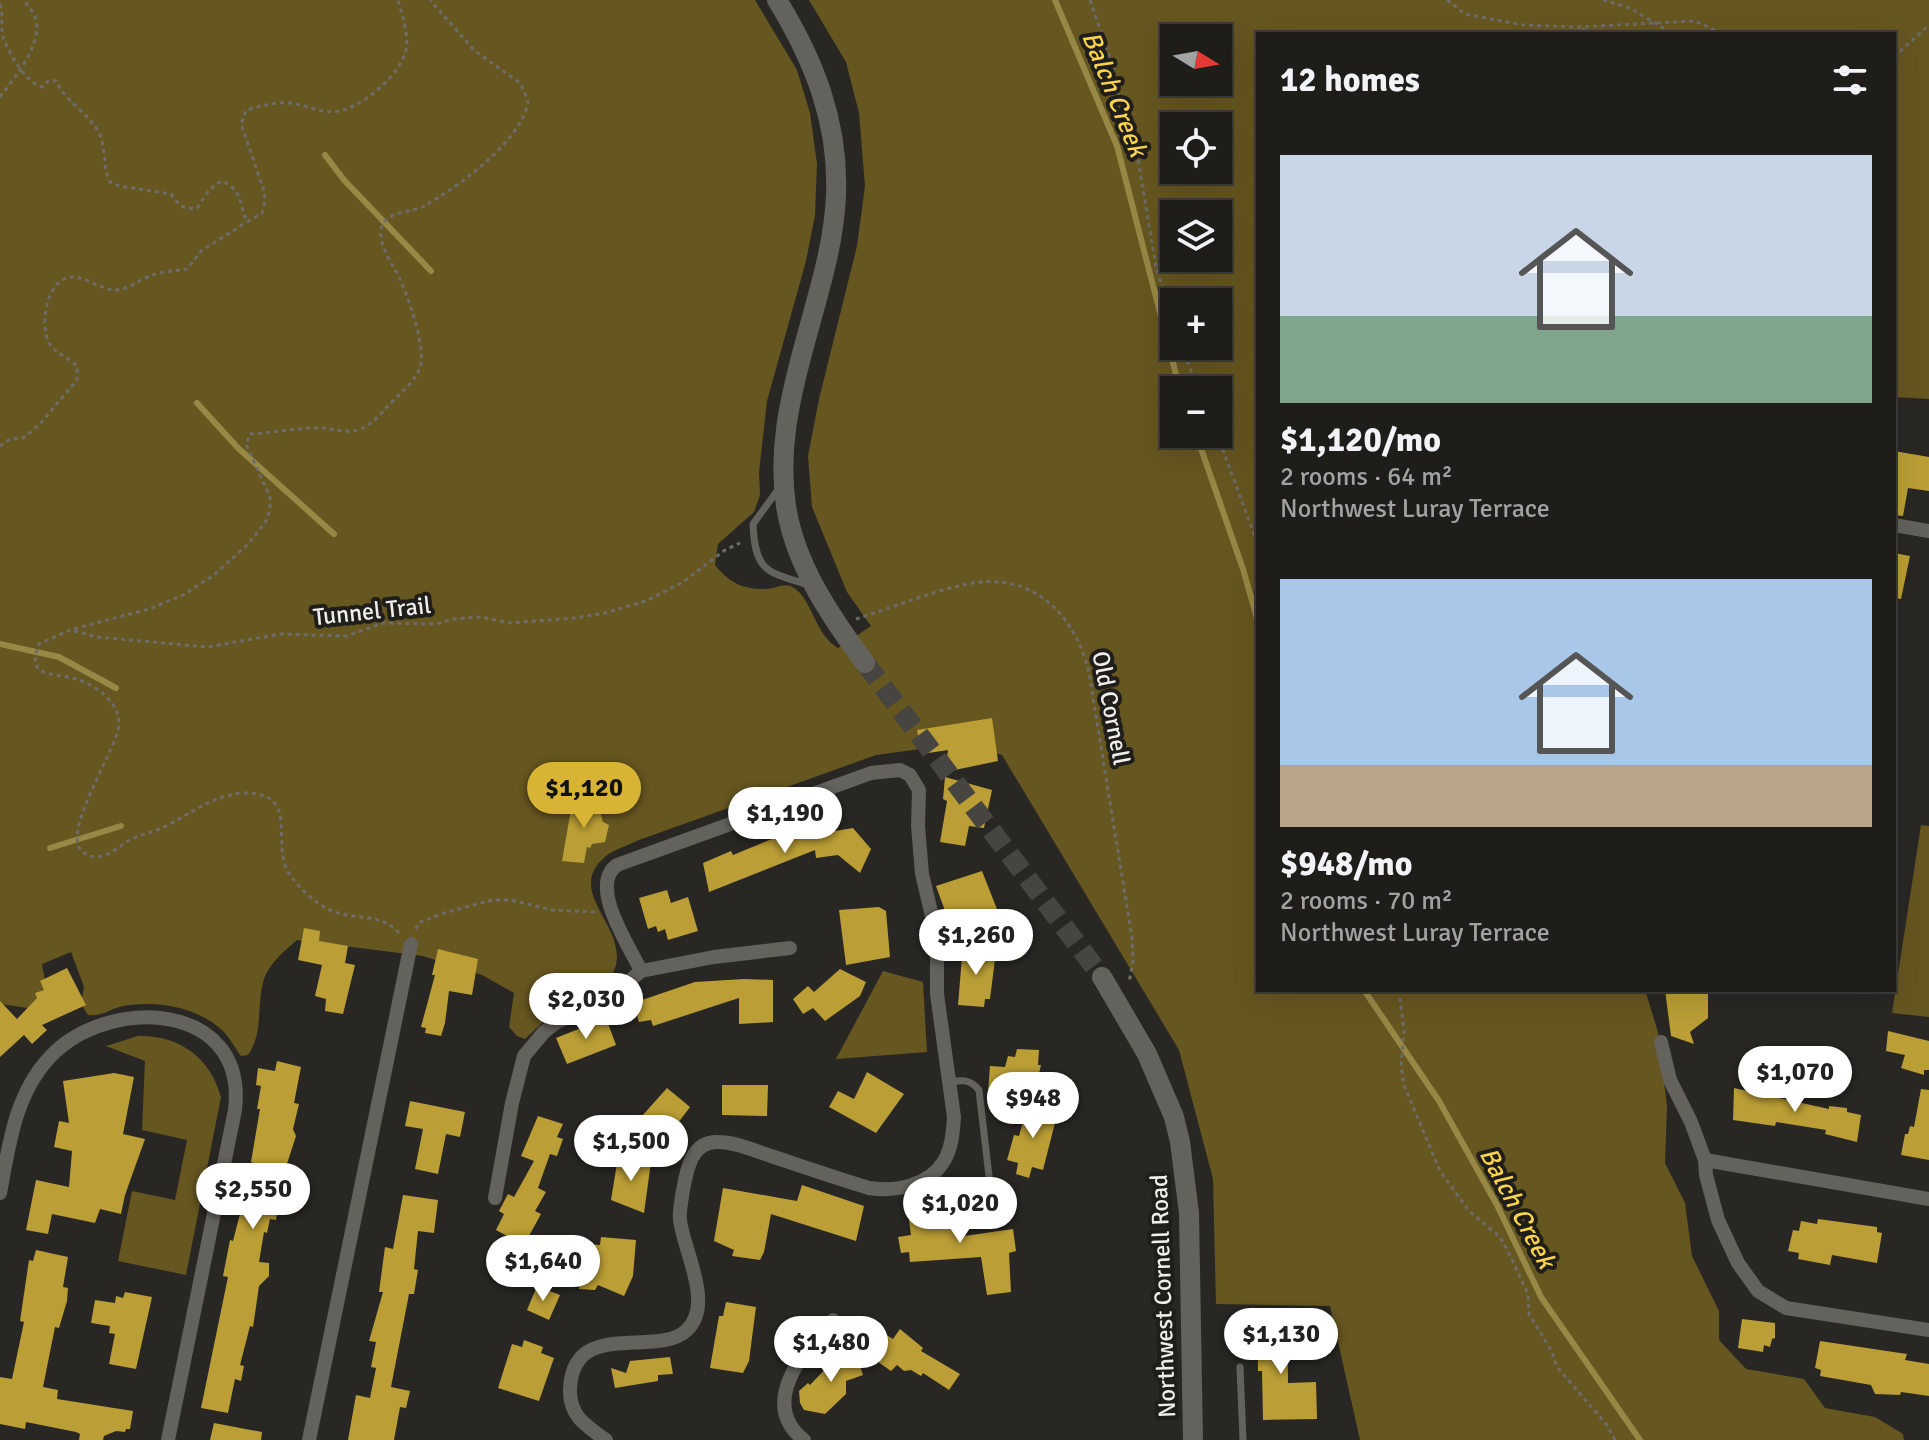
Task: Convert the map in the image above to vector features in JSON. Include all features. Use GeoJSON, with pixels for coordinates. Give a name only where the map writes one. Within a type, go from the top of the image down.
{"type":"FeatureCollection","features":[{"type":"Feature","properties":{"kind":"main road"},"geometry":{"type":"LineString","coordinates":[[777,0],[800,37],[822,89],[830,123],[836,195],[826,260],[788,409],[783,482],[786,509],[815,587],[865,663]]}},
{"type":"Feature","properties":{"kind":"main road","name":"Northwest Cornell Road"},"geometry":{"type":"LineString","coordinates":[[1102,977],[1147,1054],[1169,1105],[1184,1165],[1190,1236],[1193,1440]]}},
{"type":"Feature","properties":{"kind":"street"},"geometry":{"type":"LineString","coordinates":[[1896,525],[1929,531]]}},
{"type":"Feature","properties":{"kind":"street"},"geometry":{"type":"LineString","coordinates":[[606,1440],[580,1422],[571,1402],[570,1386],[580,1361],[588,1351],[598,1346],[667,1339],[688,1329],[698,1310],[699,1297],[679,1218],[686,1170],[692,1156],[699,1150],[716,1141],[745,1147],[869,1188],[900,1189],[913,1185],[936,1171],[945,1160],[954,1117],[937,994],[937,937],[922,874],[919,790],[910,775],[900,770],[871,773],[617,865],[607,875],[605,891],[641,971]]}},
{"type":"Feature","properties":{"kind":"street"},"geometry":{"type":"LineString","coordinates":[[309,1440],[411,944]]}},
{"type":"Feature","properties":{"kind":"street"},"geometry":{"type":"LineString","coordinates":[[495,1198],[524,1056],[557,1022],[610,998],[641,971],[714,957],[790,948]]}},
{"type":"Feature","properties":{"kind":"street"},"geometry":{"type":"LineString","coordinates":[[0,1193],[2,1172],[22,1096],[50,1056],[95,1026],[150,1017],[175,1019],[202,1030],[224,1052],[238,1088],[235,1110],[168,1440]]}},
{"type":"Feature","properties":{"kind":"street"},"geometry":{"type":"LineString","coordinates":[[1661,1042],[1670,1080],[1691,1122],[1705,1160],[1718,1220],[1738,1263],[1758,1291],[1786,1308],[1929,1330]]}},
{"type":"Feature","properties":{"kind":"street"},"geometry":{"type":"LineString","coordinates":[[1705,1160],[1929,1199]]}},
{"type":"Feature","properties":{"kind":"street"},"geometry":{"type":"LineString","coordinates":[[804,1440],[788,1423],[783,1398],[786,1386],[815,1339],[833,1320]]}},
{"type":"Feature","properties":{"kind":"lane"},"geometry":{"type":"LineString","coordinates":[[783,482],[753,524],[760,562],[765,569],[815,587]]}},
{"type":"Feature","properties":{"kind":"lane"},"geometry":{"type":"LineString","coordinates":[[949,1082],[973,1082],[979,1090],[992,1202]]}},
{"type":"Feature","properties":{"kind":"lane"},"geometry":{"type":"LineString","coordinates":[[1240,1367],[1243,1440]]}},
{"type":"Feature","properties":{"kind":"path"},"geometry":{"type":"LineString","coordinates":[[0,97],[20,70],[35,39],[35,17],[24,0]]}},
{"type":"Feature","properties":{"kind":"path"},"geometry":{"type":"LineString","coordinates":[[0,446],[10,439],[23,438],[39,425],[77,380],[77,366],[54,349],[45,332],[48,297],[54,286],[64,278],[73,277],[104,288],[122,289],[153,274],[187,269],[201,251],[262,213],[264,191],[241,124],[246,110],[267,104],[290,103],[320,111],[341,111],[381,89],[406,51],[398,0]]}},
{"type":"Feature","properties":{"kind":"path"},"geometry":{"type":"LineString","coordinates":[[430,0],[475,51],[520,83],[528,101],[527,113],[522,121],[494,153],[463,181],[422,207],[390,216],[381,227],[381,239],[403,286],[417,330],[422,358],[416,377],[373,422],[363,428],[352,431],[320,428],[250,434],[246,444],[270,497],[270,510],[265,523],[247,545],[214,575],[183,595],[149,609],[70,630],[39,644],[34,657],[37,668],[46,674],[77,679],[99,690],[115,707],[119,718],[118,732],[92,785],[76,840],[80,850],[90,856],[102,856],[134,837],[165,827],[221,797],[246,793],[263,795],[279,810],[283,821],[280,844],[282,860],[288,874],[307,895],[331,910],[358,918],[385,921],[411,944],[418,923],[457,908],[492,900],[511,900],[552,910],[615,916]]}},
{"type":"Feature","properties":{"kind":"path"},"geometry":{"type":"LineString","coordinates":[[1090,0],[1113,67],[1123,121],[1136,147],[1156,267],[1163,288]]}},
{"type":"Feature","properties":{"kind":"path"},"geometry":{"type":"LineString","coordinates":[[1447,0],[1465,14],[1523,25],[1578,27],[1695,21],[1719,32]]}},
{"type":"Feature","properties":{"kind":"path"},"geometry":{"type":"LineString","coordinates":[[1603,0],[1630,8],[1670,32]]}},
{"type":"Feature","properties":{"kind":"path"},"geometry":{"type":"LineString","coordinates":[[0,4],[3,12],[2,36],[20,70],[35,85],[43,87],[49,80],[56,81],[62,94],[91,122],[100,134],[105,172],[110,182],[171,194],[180,206],[189,210],[198,207],[209,190],[221,181],[233,185],[241,197],[241,210],[247,222]]}},
{"type":"Feature","properties":{"kind":"path"},"geometry":{"type":"LineString","coordinates":[[1896,55],[1929,25]]}},
{"type":"Feature","properties":{"kind":"path"},"geometry":{"type":"LineString","coordinates":[[1578,27],[1589,32]]}},
{"type":"Feature","properties":{"kind":"path"},"geometry":{"type":"LineString","coordinates":[[1222,448],[1256,540]]}},
{"type":"Feature","properties":{"kind":"path","name":"Tunnel Trail"},"geometry":{"type":"LineString","coordinates":[[70,630],[97,637],[208,647],[280,634],[347,636],[383,623],[437,624],[452,619],[481,617],[510,623],[574,618],[646,601],[683,582],[736,544],[755,540]]}},
{"type":"Feature","properties":{"kind":"path","name":"Old Cornell"},"geometry":{"type":"LineString","coordinates":[[838,625],[980,582],[1022,588],[1044,599],[1064,615],[1084,652],[1089,673],[1132,938],[1131,980],[1117,998]]}},
{"type":"Feature","properties":{"kind":"path"},"geometry":{"type":"LineString","coordinates":[[1399,992],[1404,1030],[1401,1066],[1404,1085],[1440,1171],[1469,1211],[1499,1236],[1528,1294],[1529,1314],[1551,1350],[1557,1367],[1607,1425],[1615,1440]]}},
{"type":"Feature","properties":{"kind":"shaded area"},"geometry":{"type":"Polygon","coordinates":[[[0,0],[755,0],[797,70],[810,113],[817,164],[815,215],[806,261],[767,401],[759,472],[760,495],[754,512],[718,544],[715,565],[725,576],[742,586],[768,589],[787,585],[794,588],[805,600],[824,635],[838,648],[871,626],[847,592],[812,507],[808,456],[857,246],[865,186],[859,113],[846,62],[809,0],[1929,0],[1929,399],[1896,397],[1896,32],[1256,32],[1256,992],[1646,992],[1658,1032],[1667,1106],[1665,1163],[1685,1203],[1692,1256],[1719,1311],[1719,1340],[1746,1369],[1804,1379],[1825,1408],[1875,1417],[1903,1434],[1904,1440],[1360,1440],[1330,1306],[1216,1304],[1213,1179],[1179,1050],[1002,755],[957,744],[876,755],[639,840],[606,856],[594,871],[591,885],[615,945],[617,962],[610,979],[598,992],[549,1017],[525,1039],[509,1027],[514,993],[482,975],[423,956],[297,940],[266,973],[258,1028],[248,1055],[241,1056],[226,1034],[213,1023],[176,1007],[136,1004],[88,1015],[81,1004],[84,987],[71,952],[42,964],[47,992],[28,1008],[0,1004],[0,0]]]}},
{"type":"Feature","properties":{"kind":"shaded area"},"geometry":{"type":"Polygon","coordinates":[[[1921,825],[1929,826],[1929,1017],[1892,1013],[1921,825]]]}},
{"type":"Feature","properties":{"kind":"shaded area"},"geometry":{"type":"Polygon","coordinates":[[[883,971],[923,982],[927,1052],[836,1059],[883,971]]]}},
{"type":"Feature","properties":{"kind":"shaded area"},"geometry":{"type":"Polygon","coordinates":[[[138,1036],[167,1039],[191,1051],[209,1070],[221,1097],[186,1275],[118,1261],[132,1191],[175,1200],[187,1140],[142,1130],[145,1061],[106,1046],[138,1036]]]}},
{"type":"Feature","properties":{"kind":"building"},"geometry":{"type":"Polygon","coordinates":[[[1896,451],[1929,457],[1929,491],[1908,488],[1903,516],[1896,515],[1896,451]]]}},
{"type":"Feature","properties":{"kind":"building"},"geometry":{"type":"Polygon","coordinates":[[[1896,553],[1910,556],[1901,599],[1896,598],[1896,553]]]}},
{"type":"Feature","properties":{"kind":"building"},"geometry":{"type":"Polygon","coordinates":[[[992,718],[998,761],[945,772],[948,750],[922,754],[917,730],[992,718]]]}},
{"type":"Feature","properties":{"kind":"building"},"geometry":{"type":"Polygon","coordinates":[[[945,777],[992,790],[984,828],[969,826],[965,846],[940,842],[947,801],[943,799],[945,777]]]}},
{"type":"Feature","properties":{"kind":"building"},"geometry":{"type":"Polygon","coordinates":[[[596,797],[603,822],[609,825],[605,842],[587,847],[584,863],[562,861],[572,804],[596,797]]]}},
{"type":"Feature","properties":{"kind":"building"},"geometry":{"type":"Polygon","coordinates":[[[853,828],[871,849],[860,873],[838,855],[816,858],[815,850],[709,892],[703,863],[731,851],[733,855],[786,833],[788,839],[853,828]]]}},
{"type":"Feature","properties":{"kind":"building"},"geometry":{"type":"Polygon","coordinates":[[[982,871],[1002,922],[956,941],[936,886],[982,871]]]}},
{"type":"Feature","properties":{"kind":"building"},"geometry":{"type":"Polygon","coordinates":[[[667,890],[671,903],[688,897],[698,931],[668,940],[665,929],[658,932],[656,926],[648,929],[639,898],[667,890]]]}},
{"type":"Feature","properties":{"kind":"building"},"geometry":{"type":"Polygon","coordinates":[[[879,907],[886,911],[890,957],[846,965],[839,910],[879,907]]]}},
{"type":"Feature","properties":{"kind":"building"},"geometry":{"type":"Polygon","coordinates":[[[304,928],[320,931],[319,941],[348,946],[345,963],[355,965],[343,1014],[325,1011],[326,999],[315,996],[322,965],[298,960],[304,928]]]}},
{"type":"Feature","properties":{"kind":"building"},"geometry":{"type":"Polygon","coordinates":[[[958,948],[996,951],[990,999],[985,999],[984,1007],[958,1005],[962,957],[958,948]]]}},
{"type":"Feature","properties":{"kind":"building"},"geometry":{"type":"Polygon","coordinates":[[[438,949],[478,959],[472,995],[449,991],[441,1036],[425,1033],[426,1028],[421,1027],[435,975],[432,975],[438,949]]]}},
{"type":"Feature","properties":{"kind":"building"},"geometry":{"type":"Polygon","coordinates":[[[67,968],[86,1005],[42,1025],[47,1030],[32,1044],[24,1035],[0,1057],[0,1001],[17,1019],[37,998],[35,993],[44,990],[40,981],[67,968]]]}},
{"type":"Feature","properties":{"kind":"building"},"geometry":{"type":"Polygon","coordinates":[[[840,969],[866,982],[860,996],[825,1021],[813,1008],[803,1014],[793,999],[808,986],[814,992],[840,969]]]}},
{"type":"Feature","properties":{"kind":"building"},"geometry":{"type":"Polygon","coordinates":[[[773,980],[773,1022],[739,1024],[739,998],[653,1026],[651,1020],[639,1022],[634,1006],[642,1000],[695,982],[773,980]]]}},
{"type":"Feature","properties":{"kind":"building"},"geometry":{"type":"Polygon","coordinates":[[[1665,992],[1708,992],[1708,1018],[1690,1032],[1694,1044],[1671,1036],[1665,992]]]}},
{"type":"Feature","properties":{"kind":"building"},"geometry":{"type":"Polygon","coordinates":[[[606,1018],[616,1045],[567,1064],[556,1038],[606,1018]]]}},
{"type":"Feature","properties":{"kind":"building"},"geometry":{"type":"Polygon","coordinates":[[[1888,1031],[1929,1041],[1929,1070],[1924,1070],[1924,1075],[1901,1068],[1905,1055],[1886,1051],[1888,1031]]]}},
{"type":"Feature","properties":{"kind":"building"},"geometry":{"type":"Polygon","coordinates":[[[1017,1049],[1039,1050],[1038,1065],[1041,1065],[1038,1078],[1042,1079],[1038,1099],[988,1093],[990,1066],[1005,1067],[1008,1056],[1015,1057],[1017,1049]]]}},
{"type":"Feature","properties":{"kind":"building"},"geometry":{"type":"Polygon","coordinates":[[[277,1061],[301,1067],[294,1103],[299,1104],[293,1129],[296,1136],[285,1170],[279,1168],[273,1199],[279,1200],[276,1220],[270,1219],[267,1233],[264,1232],[259,1262],[269,1263],[269,1276],[259,1286],[253,1327],[250,1326],[240,1365],[244,1366],[241,1381],[235,1379],[228,1413],[201,1408],[228,1277],[223,1276],[230,1240],[233,1241],[253,1163],[260,1109],[257,1109],[261,1086],[256,1085],[258,1068],[275,1071],[277,1061]]]}},
{"type":"Feature","properties":{"kind":"building"},"geometry":{"type":"Polygon","coordinates":[[[867,1072],[904,1094],[876,1133],[829,1107],[838,1091],[854,1099],[867,1072]]]}},
{"type":"Feature","properties":{"kind":"building"},"geometry":{"type":"Polygon","coordinates":[[[114,1073],[134,1077],[123,1134],[145,1139],[121,1214],[100,1209],[95,1223],[52,1214],[48,1234],[26,1230],[36,1180],[69,1187],[72,1151],[54,1147],[59,1121],[69,1123],[63,1081],[114,1073]]]}},
{"type":"Feature","properties":{"kind":"building"},"geometry":{"type":"Polygon","coordinates":[[[722,1085],[768,1085],[767,1116],[722,1115],[722,1085]]]}},
{"type":"Feature","properties":{"kind":"building"},"geometry":{"type":"Polygon","coordinates":[[[667,1088],[690,1107],[660,1147],[634,1125],[667,1088]]]}},
{"type":"Feature","properties":{"kind":"building"},"geometry":{"type":"Polygon","coordinates":[[[1734,1088],[1829,1109],[1829,1106],[1847,1108],[1847,1112],[1861,1115],[1857,1142],[1825,1134],[1826,1130],[1776,1122],[1775,1126],[1733,1120],[1734,1088]]]}},
{"type":"Feature","properties":{"kind":"building"},"geometry":{"type":"Polygon","coordinates":[[[1921,1089],[1929,1090],[1929,1160],[1901,1155],[1905,1134],[1908,1134],[1910,1126],[1914,1127],[1921,1089]]]}},
{"type":"Feature","properties":{"kind":"building"},"geometry":{"type":"Polygon","coordinates":[[[410,1101],[465,1112],[460,1137],[446,1134],[438,1174],[415,1169],[423,1129],[405,1126],[410,1101]]]}},
{"type":"Feature","properties":{"kind":"building"},"geometry":{"type":"Polygon","coordinates":[[[1028,1103],[1058,1111],[1043,1170],[1032,1167],[1029,1178],[1016,1174],[1018,1163],[1007,1160],[1014,1135],[1019,1136],[1028,1103]]]}},
{"type":"Feature","properties":{"kind":"building"},"geometry":{"type":"Polygon","coordinates":[[[538,1116],[563,1124],[557,1137],[563,1139],[557,1156],[550,1154],[538,1188],[546,1192],[535,1211],[541,1214],[524,1245],[496,1230],[504,1214],[499,1211],[508,1194],[514,1197],[534,1161],[521,1156],[538,1116]]]}},
{"type":"Feature","properties":{"kind":"building"},"geometry":{"type":"Polygon","coordinates":[[[618,1157],[651,1162],[644,1213],[611,1200],[618,1157]]]}},
{"type":"Feature","properties":{"kind":"building"},"geometry":{"type":"Polygon","coordinates":[[[802,1185],[864,1206],[856,1241],[771,1214],[760,1260],[732,1256],[734,1250],[714,1241],[723,1188],[797,1201],[802,1185]]]}},
{"type":"Feature","properties":{"kind":"building"},"geometry":{"type":"Polygon","coordinates":[[[403,1195],[438,1200],[434,1233],[418,1231],[414,1269],[418,1270],[414,1294],[409,1294],[391,1387],[410,1391],[406,1408],[400,1407],[394,1440],[348,1440],[356,1395],[370,1398],[376,1368],[371,1367],[376,1342],[369,1341],[383,1292],[379,1292],[385,1247],[393,1249],[403,1195]]]}},
{"type":"Feature","properties":{"kind":"building"},"geometry":{"type":"Polygon","coordinates":[[[953,1196],[957,1237],[1013,1229],[1016,1251],[1009,1253],[1011,1292],[987,1295],[981,1257],[910,1262],[909,1252],[901,1253],[898,1237],[911,1235],[909,1220],[931,1216],[929,1200],[953,1196]]]}},
{"type":"Feature","properties":{"kind":"building"},"geometry":{"type":"Polygon","coordinates":[[[1818,1219],[1877,1227],[1877,1232],[1882,1233],[1877,1263],[1832,1255],[1830,1265],[1798,1259],[1799,1253],[1788,1251],[1793,1230],[1799,1231],[1801,1221],[1817,1224],[1818,1219]]]}},
{"type":"Feature","properties":{"kind":"building"},"geometry":{"type":"Polygon","coordinates":[[[601,1237],[636,1240],[633,1276],[624,1296],[598,1285],[595,1290],[579,1289],[585,1244],[600,1245],[601,1237]]]}},
{"type":"Feature","properties":{"kind":"building"},"geometry":{"type":"Polygon","coordinates":[[[36,1250],[68,1257],[63,1287],[68,1288],[67,1301],[59,1328],[55,1327],[43,1387],[58,1390],[57,1399],[133,1411],[130,1429],[125,1432],[116,1431],[104,1436],[103,1440],[79,1440],[80,1434],[76,1432],[26,1422],[25,1429],[0,1424],[0,1377],[12,1379],[24,1322],[20,1321],[29,1260],[33,1261],[36,1250]]]}},
{"type":"Feature","properties":{"kind":"building"},"geometry":{"type":"Polygon","coordinates":[[[537,1286],[560,1295],[549,1320],[527,1310],[537,1286]]]}},
{"type":"Feature","properties":{"kind":"building"},"geometry":{"type":"Polygon","coordinates":[[[125,1292],[152,1297],[136,1369],[109,1364],[115,1334],[109,1333],[110,1326],[91,1323],[95,1300],[115,1303],[116,1296],[123,1298],[125,1292]]]}},
{"type":"Feature","properties":{"kind":"building"},"geometry":{"type":"Polygon","coordinates":[[[726,1302],[756,1307],[749,1361],[743,1373],[710,1368],[719,1316],[723,1316],[726,1302]]]}},
{"type":"Feature","properties":{"kind":"building"},"geometry":{"type":"Polygon","coordinates":[[[1257,1318],[1287,1318],[1288,1383],[1316,1382],[1317,1419],[1263,1420],[1257,1318]]]}},
{"type":"Feature","properties":{"kind":"building"},"geometry":{"type":"Polygon","coordinates":[[[1742,1319],[1775,1323],[1775,1338],[1770,1347],[1764,1345],[1763,1352],[1738,1348],[1742,1319]]]}},
{"type":"Feature","properties":{"kind":"building"},"geometry":{"type":"Polygon","coordinates":[[[900,1329],[923,1348],[921,1351],[960,1374],[949,1390],[923,1373],[921,1376],[911,1370],[904,1371],[897,1365],[891,1371],[871,1357],[885,1334],[893,1339],[900,1329]]]}},
{"type":"Feature","properties":{"kind":"building"},"geometry":{"type":"Polygon","coordinates":[[[524,1340],[543,1347],[541,1353],[554,1358],[539,1401],[498,1388],[512,1344],[522,1347],[524,1340]]]}},
{"type":"Feature","properties":{"kind":"building"},"geometry":{"type":"Polygon","coordinates":[[[1820,1341],[1907,1354],[1905,1360],[1929,1364],[1929,1396],[1901,1392],[1900,1395],[1875,1394],[1871,1385],[1820,1376],[1821,1370],[1815,1368],[1820,1341]]]}},
{"type":"Feature","properties":{"kind":"building"},"geometry":{"type":"Polygon","coordinates":[[[855,1350],[863,1375],[846,1381],[846,1394],[825,1414],[804,1410],[799,1391],[808,1383],[810,1385],[833,1361],[831,1356],[855,1350]]]}},
{"type":"Feature","properties":{"kind":"building"},"geometry":{"type":"Polygon","coordinates":[[[670,1357],[673,1374],[658,1375],[658,1381],[615,1388],[611,1368],[626,1373],[630,1361],[670,1357]]]}},
{"type":"Feature","properties":{"kind":"building"},"geometry":{"type":"Polygon","coordinates":[[[214,1423],[262,1432],[261,1440],[210,1440],[214,1423]]]}},
{"type":"Feature","properties":{"kind":"waterway","name":"Balch Creek"},"geometry":{"type":"LineString","coordinates":[[1055,0],[1117,146],[1176,376]]}},
{"type":"Feature","properties":{"kind":"waterway"},"geometry":{"type":"LineString","coordinates":[[325,155],[344,180],[431,271]]}},
{"type":"Feature","properties":{"kind":"waterway"},"geometry":{"type":"LineString","coordinates":[[197,403],[238,448],[334,534]]}},
{"type":"Feature","properties":{"kind":"waterway","name":"Balch Creek"},"geometry":{"type":"LineString","coordinates":[[1201,448],[1256,615]]}},
{"type":"Feature","properties":{"kind":"waterway"},"geometry":{"type":"LineString","coordinates":[[0,644],[59,657],[116,688]]}},
{"type":"Feature","properties":{"kind":"waterway"},"geometry":{"type":"LineString","coordinates":[[50,848],[121,826]]}},
{"type":"Feature","properties":{"kind":"waterway","name":"Balch Creek"},"geometry":{"type":"LineString","coordinates":[[1365,992],[1439,1101],[1497,1205],[1541,1297],[1640,1440]]}},
{"type":"Feature","properties":{"kind":"tunnel"},"geometry":{"type":"LineString","coordinates":[[865,663],[1102,977]]}}]}
